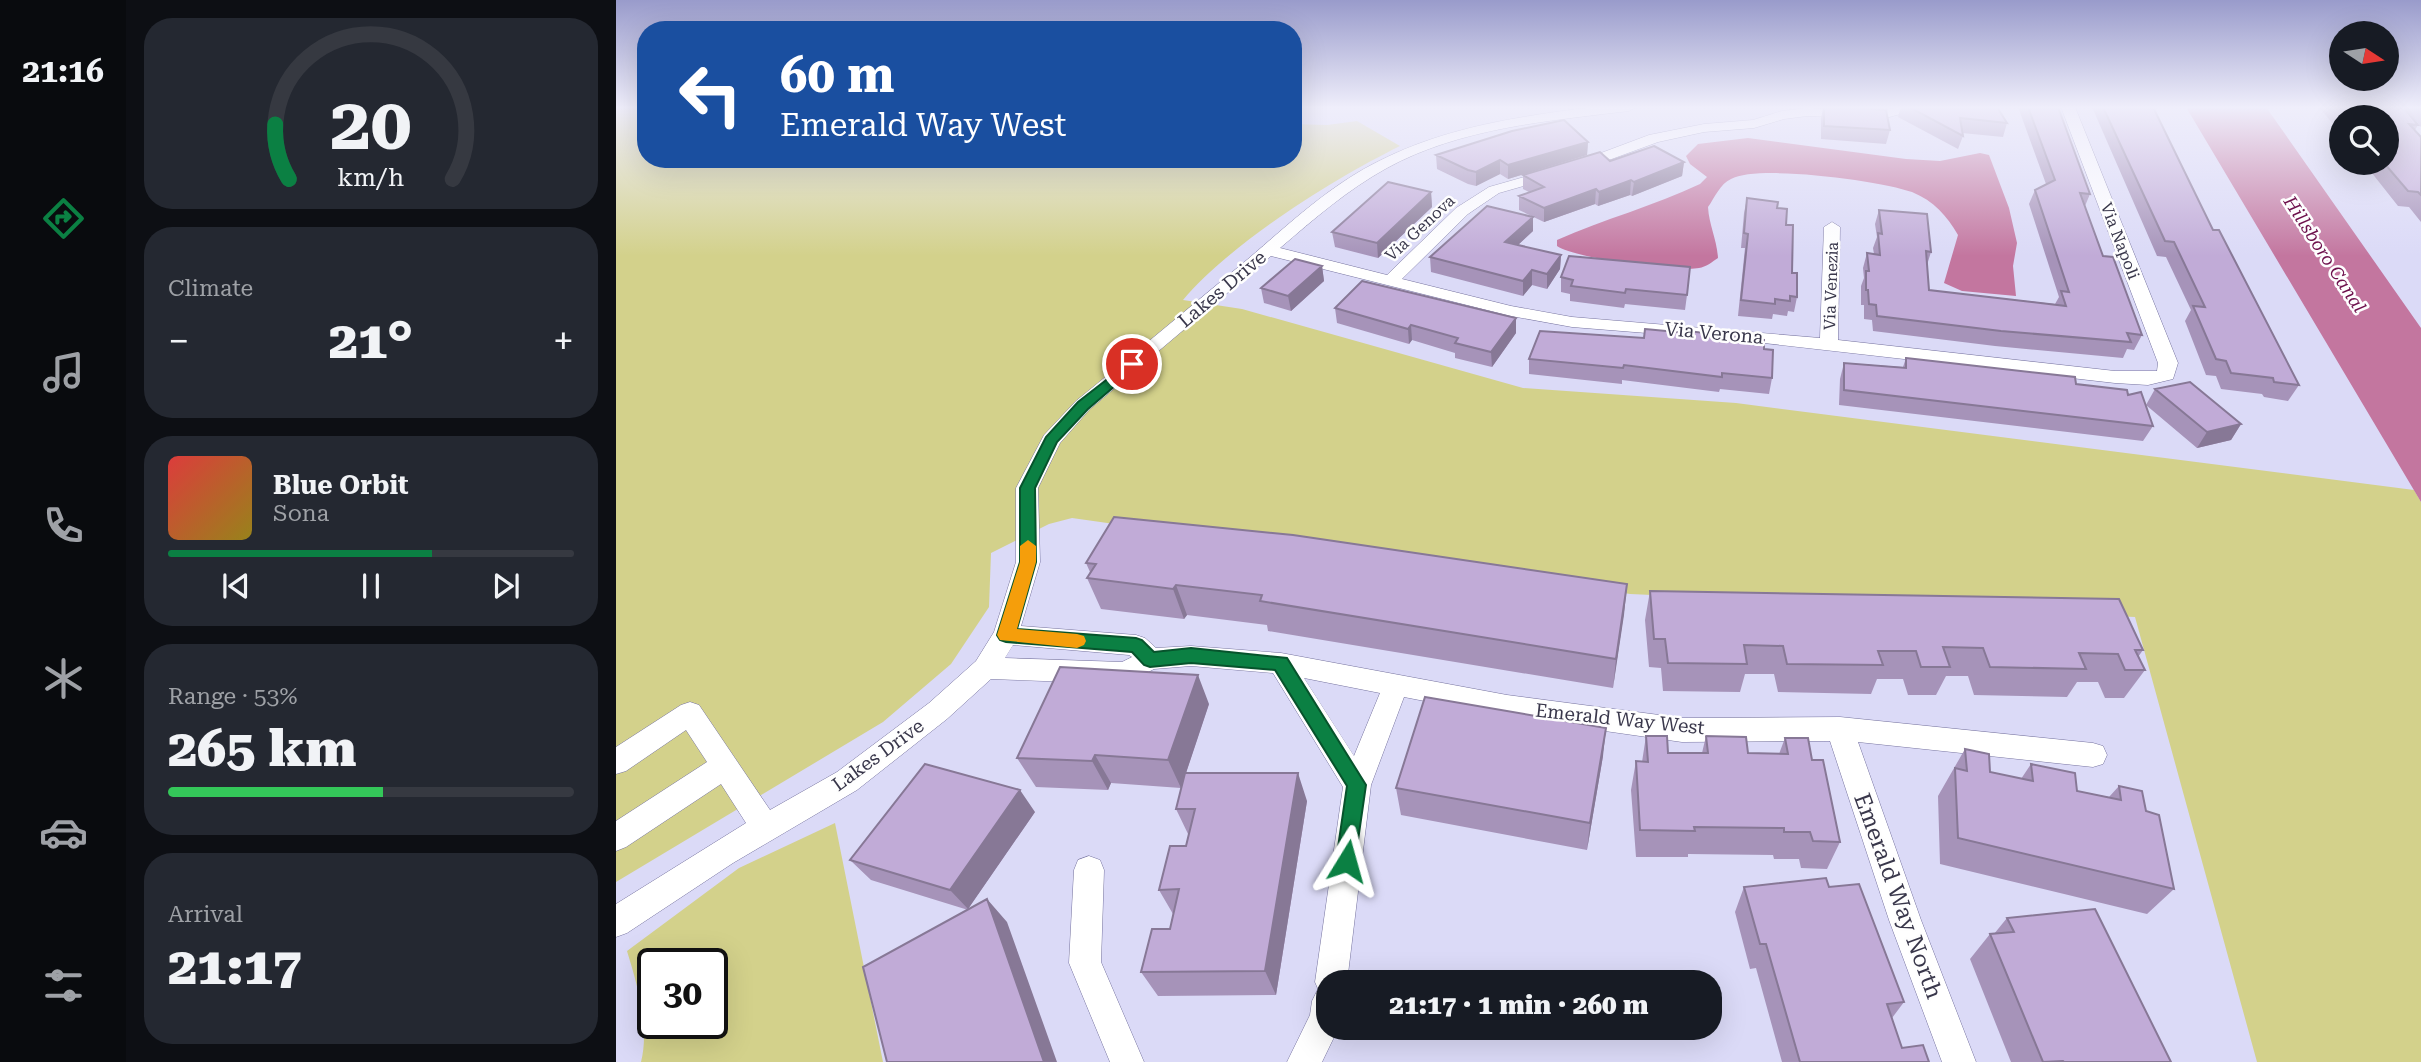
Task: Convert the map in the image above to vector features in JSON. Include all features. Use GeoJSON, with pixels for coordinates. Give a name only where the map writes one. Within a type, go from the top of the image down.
{"type":"FeatureCollection","features":[{"type":"Feature","properties":{"kind":"street","name":"Lakes Drive"},"geometry":{"type":"LineString","coordinates":[[616,922],[847,781],[937,711],[985,668],[1006,635],[1028,562],[1027,488],[1051,440],[1083,405],[1314,209],[1400,157]]}},
{"type":"Feature","properties":{"kind":"street","name":"Via Genova"},"geometry":{"type":"LineString","coordinates":[[1391,279],[1462,211],[1494,190],[1605,157]]}},
{"type":"Feature","properties":{"kind":"street","name":"Via Napoli"},"geometry":{"type":"LineString","coordinates":[[2083,157],[2168,363],[2166,375]]}},
{"type":"Feature","properties":{"kind":"street","name":"Via Venezia"},"geometry":{"type":"LineString","coordinates":[[1829,344],[1832,227]]}},
{"type":"Feature","properties":{"kind":"street","name":"Via Verona"},"geometry":{"type":"LineString","coordinates":[[1268,250],[1511,311],[1572,322],[1829,344],[2115,377],[2148,379],[2166,375]]}},
{"type":"Feature","properties":{"kind":"street"},"geometry":{"type":"LineString","coordinates":[[1006,635],[1136,645],[1150,659]]}},
{"type":"Feature","properties":{"kind":"street","name":"Emerald Way West"},"geometry":{"type":"LineString","coordinates":[[985,668],[1125,673],[1150,659],[1191,656],[1280,663],[1507,706],[1682,730],[1840,729],[2094,755]]}},
{"type":"Feature","properties":{"kind":"street"},"geometry":{"type":"LineString","coordinates":[[1280,663],[1357,785]]}},
{"type":"Feature","properties":{"kind":"street"},"geometry":{"type":"LineString","coordinates":[[1333,970],[1357,785],[1396,685]]}},
{"type":"Feature","properties":{"kind":"street"},"geometry":{"type":"LineString","coordinates":[[616,762],[690,713],[766,828]]}},
{"type":"Feature","properties":{"kind":"street","name":"Emerald Way North"},"geometry":{"type":"LineString","coordinates":[[1840,729],[1905,920],[1959,1062]]}},
{"type":"Feature","properties":{"kind":"street"},"geometry":{"type":"LineString","coordinates":[[616,837],[725,766]]}},
{"type":"Feature","properties":{"kind":"street"},"geometry":{"type":"LineString","coordinates":[[1089,870],[1085,963],[1127,1062]]}},
{"type":"Feature","properties":{"kind":"street"},"geometry":{"type":"LineString","coordinates":[[1304,1062],[1316,1038]]}},
{"type":"Feature","properties":{"kind":"shaded area"},"geometry":{"type":"Polygon","coordinates":[[[616,157],[637,157],[637,168],[1302,168],[1302,157],[1380,157],[1315,194],[1255,235],[1203,278],[1183,300],[1242,309],[1523,388],[1736,403],[2414,490],[2421,502],[2421,1062],[2257,1062],[2135,617],[1630,594],[1430,559],[1242,542],[1072,518],[1049,524],[991,553],[989,607],[951,664],[883,722],[616,882],[616,157]]]}},
{"type":"Feature","properties":{"kind":"shaded area"},"geometry":{"type":"Polygon","coordinates":[[[835,823],[883,1062],[641,1062],[644,1039],[728,1039],[728,948],[637,948],[637,987],[627,951],[739,868],[835,823]]]}},
{"type":"Feature","properties":{"kind":"water"},"geometry":{"type":"Polygon","coordinates":[[[1686,157],[1888,157],[1940,161],[1962,157],[1990,157],[2009,208],[2017,243],[2013,266],[2016,296],[1962,291],[1944,283],[1958,235],[1944,215],[1927,200],[1912,192],[1849,179],[1767,173],[1746,175],[1727,181],[1708,207],[1718,258],[1702,267],[1688,269],[1626,263],[1583,255],[1557,246],[1557,240],[1700,184],[1707,177],[1690,164],[1686,157]]]}},
{"type":"Feature","properties":{"kind":"water","name":"Hillsboro Canal"},"geometry":{"type":"Polygon","coordinates":[[[2215,157],[2301,157],[2421,328],[2421,502],[2215,157]]]}},
{"type":"Feature","properties":{"kind":"building"},"geometry":{"type":"Polygon","coordinates":[[[1439,157],[1537,157],[1508,165],[1500,160],[1476,172],[1439,157]]]}},
{"type":"Feature","properties":{"kind":"building"},"geometry":{"type":"Polygon","coordinates":[[[1585,157],[1605,157],[1610,161],[1623,157],[1674,157],[1684,162],[1634,182],[1631,180],[1599,192],[1596,189],[1544,208],[1519,196],[1544,187],[1523,175],[1585,157]]]}},
{"type":"Feature","properties":{"kind":"building"},"geometry":{"type":"Polygon","coordinates":[[[2046,157],[2076,157],[2090,194],[2080,193],[2103,256],[2113,257],[2142,335],[2127,333],[2131,342],[2001,331],[1877,316],[1876,305],[1869,304],[1866,271],[1869,271],[1867,253],[1880,255],[1878,233],[1882,234],[1879,210],[1927,214],[1931,252],[1926,251],[1929,290],[2066,306],[2061,291],[2069,292],[2035,190],[2055,180],[2046,157]]]}},
{"type":"Feature","properties":{"kind":"building"},"geometry":{"type":"Polygon","coordinates":[[[2126,157],[2177,157],[2213,230],[2219,230],[2299,385],[2274,382],[2273,378],[2231,373],[2226,361],[2216,359],[2193,306],[2205,307],[2174,242],[2165,241],[2126,157]]]}},
{"type":"Feature","properties":{"kind":"building"},"geometry":{"type":"Polygon","coordinates":[[[2399,157],[2421,157],[2421,195],[2408,191],[2394,175],[2399,175],[2399,157]]]}},
{"type":"Feature","properties":{"kind":"building"},"geometry":{"type":"Polygon","coordinates":[[[1388,182],[1431,192],[1377,243],[1332,232],[1388,182]]]}},
{"type":"Feature","properties":{"kind":"building"},"geometry":{"type":"Polygon","coordinates":[[[1747,198],[1778,202],[1777,208],[1787,209],[1786,225],[1793,225],[1792,273],[1797,273],[1797,297],[1790,296],[1790,301],[1775,299],[1775,304],[1741,300],[1748,234],[1744,233],[1747,198]]]}},
{"type":"Feature","properties":{"kind":"building"},"geometry":{"type":"Polygon","coordinates":[[[1487,206],[1533,217],[1505,242],[1561,255],[1547,274],[1532,270],[1523,281],[1430,257],[1487,206]]]}},
{"type":"Feature","properties":{"kind":"building"},"geometry":{"type":"Polygon","coordinates":[[[1569,256],[1690,267],[1687,295],[1626,289],[1625,293],[1571,286],[1573,280],[1561,277],[1569,256]]]}},
{"type":"Feature","properties":{"kind":"building"},"geometry":{"type":"Polygon","coordinates":[[[1295,259],[1322,266],[1288,296],[1261,288],[1295,259]]]}},
{"type":"Feature","properties":{"kind":"building"},"geometry":{"type":"Polygon","coordinates":[[[1362,281],[1516,318],[1491,352],[1455,343],[1458,338],[1411,325],[1408,329],[1335,308],[1362,281]]]}},
{"type":"Feature","properties":{"kind":"building"},"geometry":{"type":"Polygon","coordinates":[[[1645,329],[1764,340],[1764,349],[1773,350],[1772,378],[1722,373],[1722,377],[1624,365],[1623,368],[1529,359],[1540,331],[1644,338],[1645,329]]]}},
{"type":"Feature","properties":{"kind":"building"},"geometry":{"type":"Polygon","coordinates":[[[1906,358],[2075,377],[2076,384],[2127,390],[2128,395],[2141,392],[2153,426],[1844,390],[1844,363],[1906,368],[1906,358]]]}},
{"type":"Feature","properties":{"kind":"building"},"geometry":{"type":"Polygon","coordinates":[[[2190,382],[2241,424],[2207,432],[2155,389],[2190,382]]]}},
{"type":"Feature","properties":{"kind":"building"},"geometry":{"type":"Polygon","coordinates":[[[1114,517],[1293,535],[1627,584],[1616,659],[1260,601],[1262,595],[1176,585],[1173,589],[1087,578],[1096,564],[1086,563],[1114,517]]]}},
{"type":"Feature","properties":{"kind":"building"},"geometry":{"type":"Polygon","coordinates":[[[1650,591],[2119,599],[2143,650],[2135,650],[2145,670],[2125,670],[2118,654],[2079,653],[2086,669],[1990,667],[1983,648],[1943,647],[1950,667],[1921,667],[1916,651],[1878,651],[1883,665],[1787,664],[1783,646],[1744,645],[1747,664],[1668,663],[1665,639],[1654,639],[1650,591]]]}},
{"type":"Feature","properties":{"kind":"building"},"geometry":{"type":"Polygon","coordinates":[[[1060,667],[1198,675],[1168,760],[1095,755],[1092,761],[1017,758],[1060,667]]]}},
{"type":"Feature","properties":{"kind":"building"},"geometry":{"type":"Polygon","coordinates":[[[1425,697],[1606,728],[1590,823],[1396,788],[1425,697]]]}},
{"type":"Feature","properties":{"kind":"building"},"geometry":{"type":"Polygon","coordinates":[[[1646,736],[1667,736],[1668,753],[1708,753],[1706,736],[1746,737],[1748,753],[1788,754],[1785,738],[1808,738],[1812,760],[1823,760],[1840,842],[1813,841],[1810,832],[1784,832],[1784,828],[1694,827],[1695,831],[1640,830],[1636,761],[1648,762],[1646,736]]]}},
{"type":"Feature","properties":{"kind":"building"},"geometry":{"type":"Polygon","coordinates":[[[1965,749],[1989,754],[1990,772],[2033,781],[2031,764],[2075,773],[2077,791],[2121,800],[2119,786],[2142,791],[2146,811],[2159,815],[2174,889],[1958,838],[1955,768],[1967,771],[1965,749]]]}},
{"type":"Feature","properties":{"kind":"building"},"geometry":{"type":"Polygon","coordinates":[[[925,764],[1020,790],[950,890],[850,860],[925,764]]]}},
{"type":"Feature","properties":{"kind":"building"},"geometry":{"type":"Polygon","coordinates":[[[1185,773],[1298,773],[1265,971],[1141,972],[1152,929],[1170,929],[1179,889],[1159,890],[1170,846],[1186,846],[1195,809],[1176,809],[1185,773]]]}},
{"type":"Feature","properties":{"kind":"building"},"geometry":{"type":"Polygon","coordinates":[[[1826,878],[1829,887],[1859,884],[1904,1002],[1887,1004],[1902,1048],[1923,1045],[1929,1062],[1800,1062],[1766,944],[1760,944],[1744,887],[1826,878]]]}},
{"type":"Feature","properties":{"kind":"building"},"geometry":{"type":"Polygon","coordinates":[[[987,899],[1044,1062],[887,1062],[863,967],[987,899]]]}},
{"type":"Feature","properties":{"kind":"building"},"geometry":{"type":"Polygon","coordinates":[[[2095,909],[2171,1062],[2043,1062],[1990,934],[2014,932],[2007,918],[2095,909]]]}},
{"type":"Feature","properties":{"kind":"slow traffic"},"geometry":{"type":"LineString","coordinates":[[1028,546],[1028,562],[1006,635],[1077,641]]}},
{"type":"Feature","properties":{"kind":"route"},"geometry":{"type":"LineString","coordinates":[[1132,364],[1083,405],[1051,440],[1027,488],[1028,562],[1006,635],[1136,645],[1150,659],[1191,656],[1280,663],[1357,785],[1347,861]]}}]}
